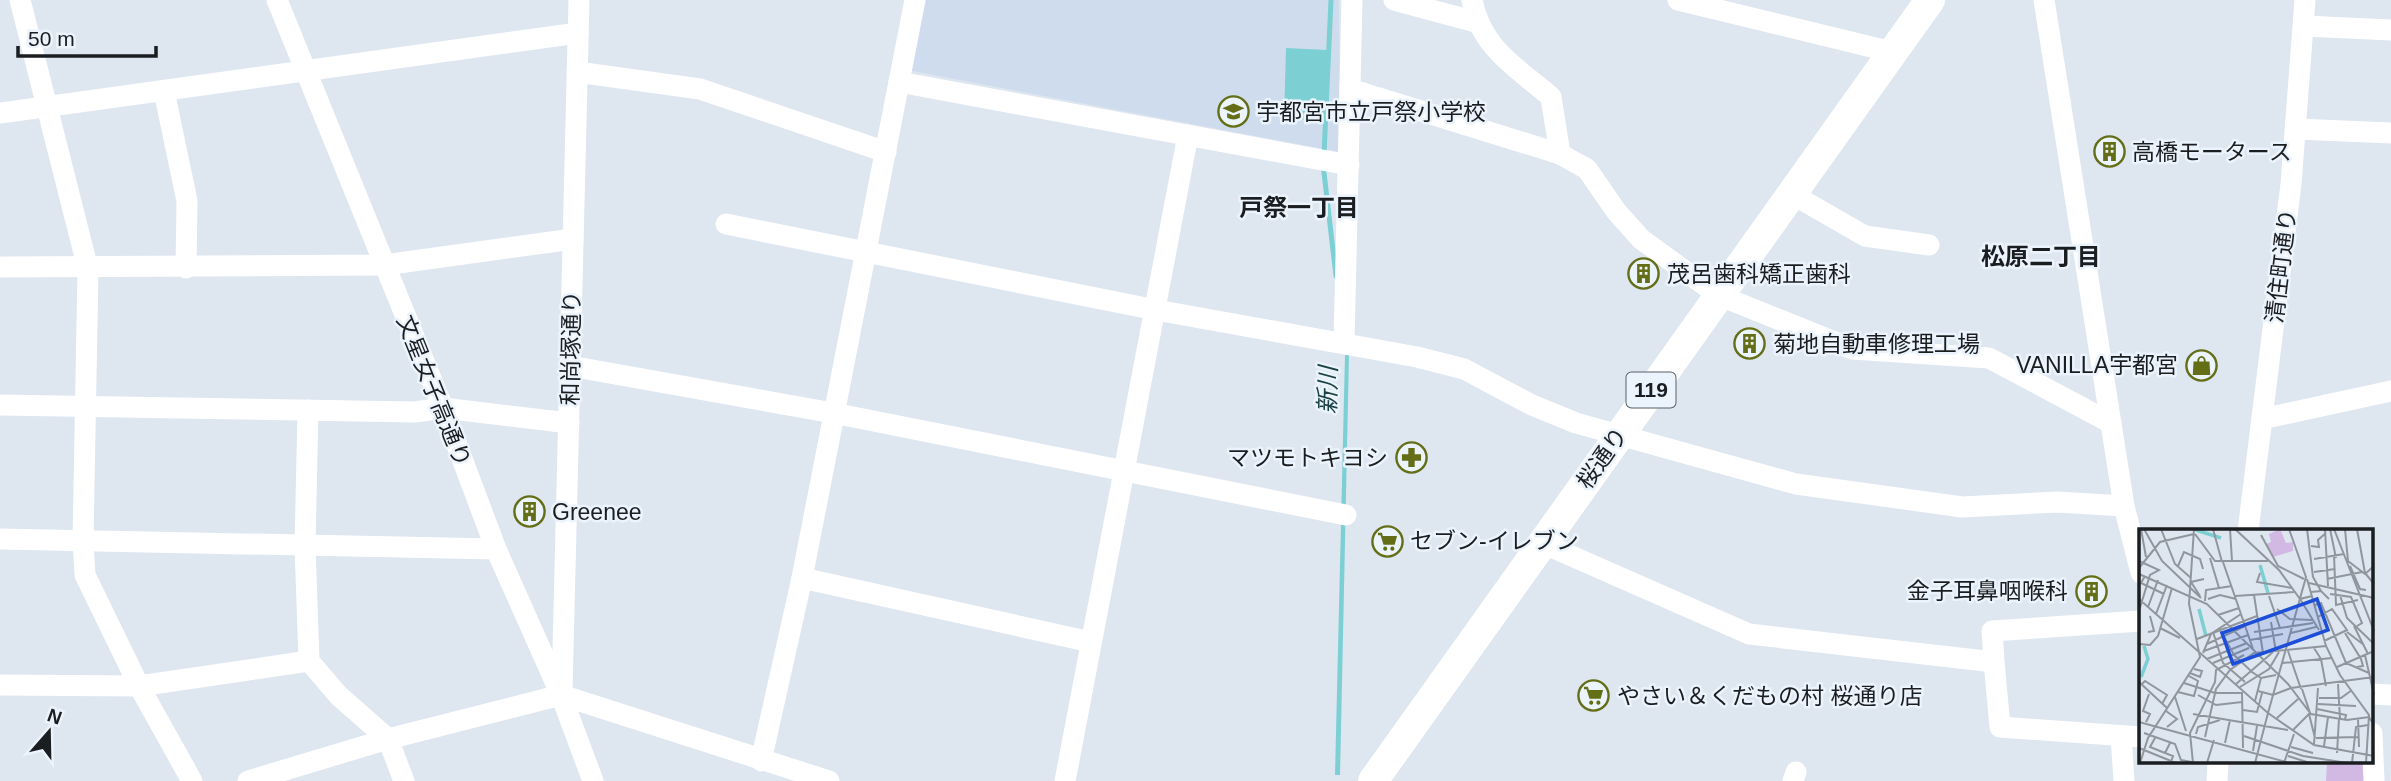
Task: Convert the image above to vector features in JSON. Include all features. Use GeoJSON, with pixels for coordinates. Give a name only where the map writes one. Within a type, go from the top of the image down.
{"type":"FeatureCollection","features":[{"type":"Feature","properties":{"kind":"highway","name":"桜通り"},"geometry":{"type":"LineString","coordinates":[[1373,781],[1930,0]]}},
{"type":"Feature","properties":{"kind":"street"},"geometry":{"type":"LineString","coordinates":[[20,0],[88,269],[83,541],[85,575],[139,686],[192,781]]}},
{"type":"Feature","properties":{"kind":"street","name":"文星女子高通り"},"geometry":{"type":"LineString","coordinates":[[277,0],[443,408],[496,549],[561,695],[593,781]]}},
{"type":"Feature","properties":{"kind":"street","name":"和尚塚通り"},"geometry":{"type":"LineString","coordinates":[[561,695],[579,0]]}},
{"type":"Feature","properties":{"kind":"street"},"geometry":{"type":"LineString","coordinates":[[761,761],[802,578],[915,0]]}},
{"type":"Feature","properties":{"kind":"street"},"geometry":{"type":"LineString","coordinates":[[1344,342],[1352,0]]}},
{"type":"Feature","properties":{"kind":"street"},"geometry":{"type":"LineString","coordinates":[[1394,0],[1476,22]]}},
{"type":"Feature","properties":{"kind":"street"},"geometry":{"type":"LineString","coordinates":[[1472,0],[1476,22],[1491,45],[1551,97],[1560,154]]}},
{"type":"Feature","properties":{"kind":"street"},"geometry":{"type":"LineString","coordinates":[[1678,0],[1892,52]]}},
{"type":"Feature","properties":{"kind":"street"},"geometry":{"type":"LineString","coordinates":[[2044,0],[2124,506],[2139,565]]}},
{"type":"Feature","properties":{"kind":"street","name":"清住町通り"},"geometry":{"type":"LineString","coordinates":[[2248,529],[2296,130],[2305,0]]}},
{"type":"Feature","properties":{"kind":"street"},"geometry":{"type":"LineString","coordinates":[[2304,26],[2391,30]]}},
{"type":"Feature","properties":{"kind":"street"},"geometry":{"type":"LineString","coordinates":[[0,113],[578,33]]}},
{"type":"Feature","properties":{"kind":"street"},"geometry":{"type":"LineString","coordinates":[[577,72],[700,89],[886,152]]}},
{"type":"Feature","properties":{"kind":"street"},"geometry":{"type":"LineString","coordinates":[[899,82],[1349,165]]}},
{"type":"Feature","properties":{"kind":"street"},"geometry":{"type":"LineString","coordinates":[[1350,89],[1560,154],[1587,169],[1616,211],[1642,239],[1718,295],[1852,349],[1989,358],[2111,423]]}},
{"type":"Feature","properties":{"kind":"street"},"geometry":{"type":"LineString","coordinates":[[164,91],[187,201],[186,268]]}},
{"type":"Feature","properties":{"kind":"street"},"geometry":{"type":"LineString","coordinates":[[2296,130],[2391,133]]}},
{"type":"Feature","properties":{"kind":"street"},"geometry":{"type":"LineString","coordinates":[[1065,781],[1188,135]]}},
{"type":"Feature","properties":{"kind":"street"},"geometry":{"type":"LineString","coordinates":[[1790,193],[1865,236],[1929,245]]}},
{"type":"Feature","properties":{"kind":"street"},"geometry":{"type":"LineString","coordinates":[[726,224],[1156,310],[1344,342],[1464,369],[1532,405],[1576,423],[1772,478],[1962,507],[2057,502],[2124,506]]}},
{"type":"Feature","properties":{"kind":"street"},"geometry":{"type":"LineString","coordinates":[[0,267],[88,269],[384,265],[573,239]]}},
{"type":"Feature","properties":{"kind":"street"},"geometry":{"type":"LineString","coordinates":[[570,366],[833,413],[1346,515]]}},
{"type":"Feature","properties":{"kind":"street"},"geometry":{"type":"LineString","coordinates":[[2262,419],[2391,391]]}},
{"type":"Feature","properties":{"kind":"street"},"geometry":{"type":"LineString","coordinates":[[0,404],[415,412],[443,408],[569,423]]}},
{"type":"Feature","properties":{"kind":"street"},"geometry":{"type":"LineString","coordinates":[[308,410],[306,546],[309,661],[339,696],[388,738],[404,781]]}},
{"type":"Feature","properties":{"kind":"street"},"geometry":{"type":"LineString","coordinates":[[0,539],[496,549]]}},
{"type":"Feature","properties":{"kind":"street"},"geometry":{"type":"LineString","coordinates":[[1542,543],[1749,634],[1994,662]]}},
{"type":"Feature","properties":{"kind":"street"},"geometry":{"type":"LineString","coordinates":[[802,578],[1091,642]]}},
{"type":"Feature","properties":{"kind":"street"},"geometry":{"type":"LineString","coordinates":[[2124,781],[2131,736],[2000,727],[1992,631],[2139,621]]}},
{"type":"Feature","properties":{"kind":"street"},"geometry":{"type":"LineString","coordinates":[[0,685],[139,686],[309,661]]}},
{"type":"Feature","properties":{"kind":"street"},"geometry":{"type":"LineString","coordinates":[[248,781],[388,738],[561,695],[761,761],[788,775],[829,781]]}},
{"type":"Feature","properties":{"kind":"shaded area","name":"宇都宮市立戸祭小学校"},"geometry":{"type":"Polygon","coordinates":[[[925,0],[1339,0],[1340,152],[912,71],[925,0]]]}},
{"type":"Feature","properties":{"kind":"shaded area"},"geometry":{"type":"Polygon","coordinates":[[[2327,764],[2372,764],[2374,781],[2326,781],[2327,764]]]}},
{"type":"Feature","properties":{"kind":"water"},"geometry":{"type":"Polygon","coordinates":[[[1286,48],[1327,50],[1325,120],[1284,119],[1286,48]]]}},
{"type":"Feature","properties":{"kind":"water"},"geometry":{"type":"Polygon","coordinates":[[[1345,355],[1349,355],[1340,775],[1335,775],[1345,355]]]}},
{"type":"Feature","properties":{"kind":"waterway","name":"新川"},"geometry":{"type":"LineString","coordinates":[[1324,154],[1331,0]]}},
{"type":"Feature","properties":{"kind":"waterway","name":"新川"},"geometry":{"type":"LineString","coordinates":[[1323,164],[1336,276]]}},
{"type":"Feature","properties":{"kind":"place","name":"宇都宮市立戸祭小学校"},"geometry":{"type":"Point","coordinates":[1233,112]}},
{"type":"Feature","properties":{"kind":"place","name":"高橋モータース"},"geometry":{"type":"Point","coordinates":[2109,152]}},
{"type":"Feature","properties":{"kind":"place","name":"茂呂歯科矯正歯科"},"geometry":{"type":"Point","coordinates":[1644,274]}},
{"type":"Feature","properties":{"kind":"place","name":"菊地自動車修理工場"},"geometry":{"type":"Point","coordinates":[1750,344]}},
{"type":"Feature","properties":{"kind":"place","name":"VANILLA宇都宮"},"geometry":{"type":"Point","coordinates":[2201,365]}},
{"type":"Feature","properties":{"kind":"place","name":"マツモトキヨシ"},"geometry":{"type":"Point","coordinates":[1411,458]}},
{"type":"Feature","properties":{"kind":"place","name":"Greenee"},"geometry":{"type":"Point","coordinates":[529,512]}},
{"type":"Feature","properties":{"kind":"place","name":"セブン-イレブン"},"geometry":{"type":"Point","coordinates":[1387,541]}},
{"type":"Feature","properties":{"kind":"place","name":"金子耳鼻咽喉科"},"geometry":{"type":"Point","coordinates":[2091,591]}},
{"type":"Feature","properties":{"kind":"place","name":"やさい＆くだもの村 桜通り店"},"geometry":{"type":"Point","coordinates":[1594,696]}},
{"type":"Feature","properties":{"kind":"district","name":"戸祭一丁目"},"geometry":{"type":"Point","coordinates":[1299,208]}},
{"type":"Feature","properties":{"kind":"district","name":"松原二丁目"},"geometry":{"type":"Point","coordinates":[2041,257]}}]}
